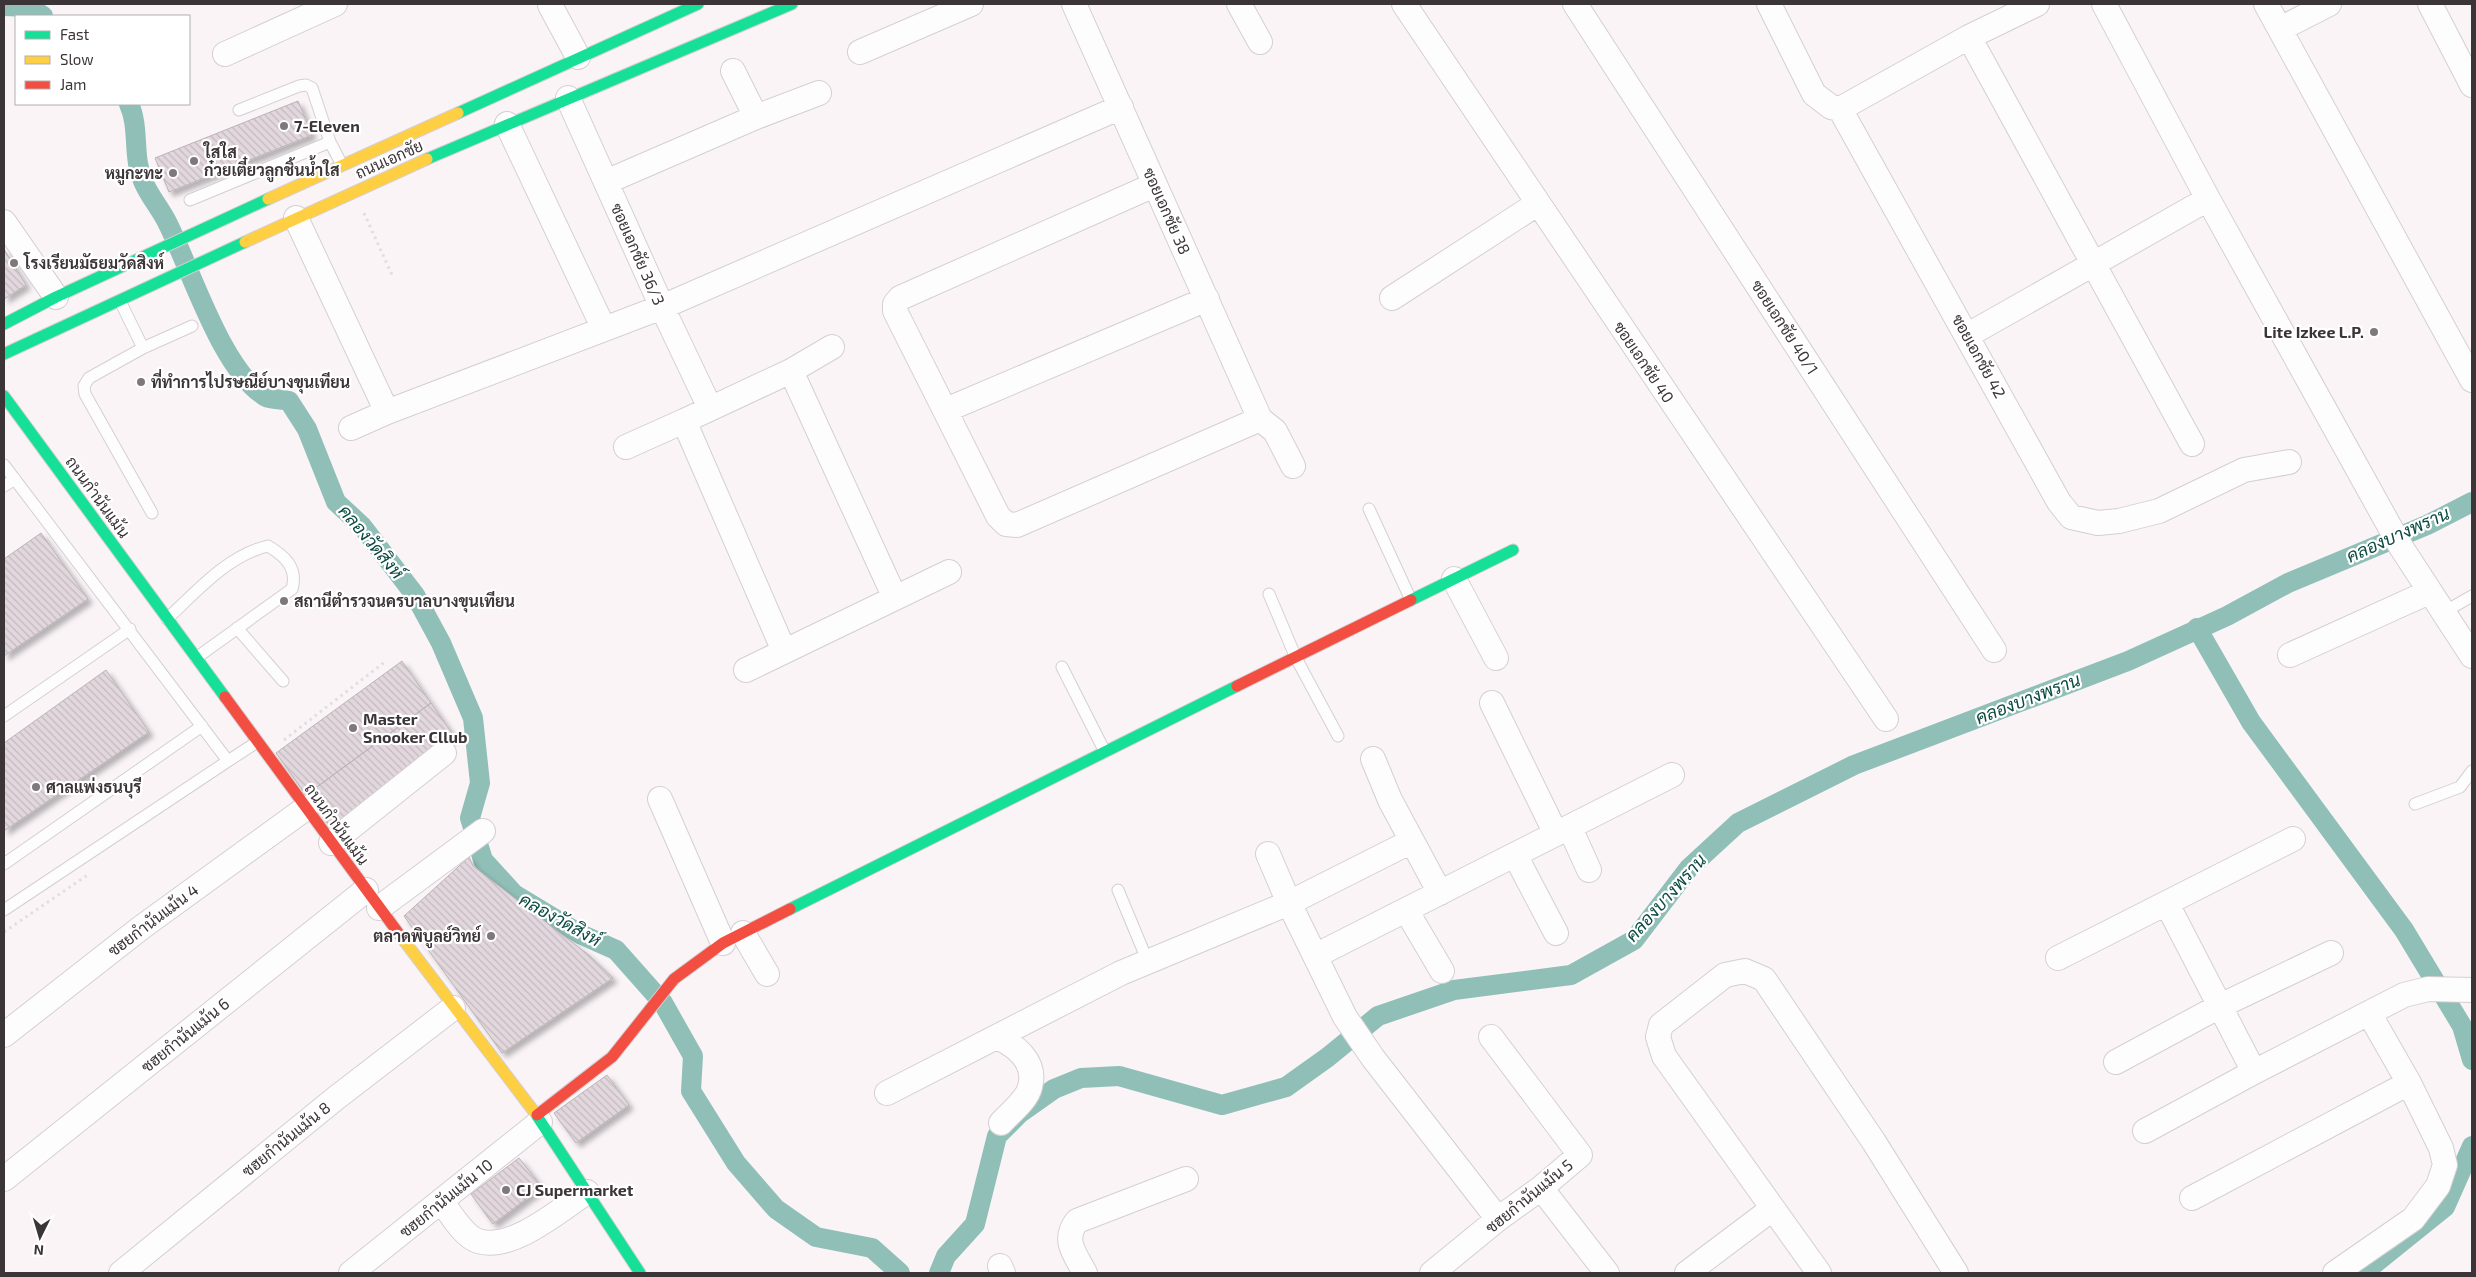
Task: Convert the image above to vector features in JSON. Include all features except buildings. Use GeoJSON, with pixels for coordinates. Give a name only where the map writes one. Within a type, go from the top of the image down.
{"type":"FeatureCollection","features":[{"type":"Feature","properties":{"kind":"street"},"geometry":{"type":"LineString","coordinates":[[225,54],[335,4]]}},
{"type":"Feature","properties":{"kind":"street","name":"ถนนเอกชัย"},"geometry":{"type":"LineString","coordinates":[[4,354],[296,218],[507,124],[770,8],[792,4]]}},
{"type":"Feature","properties":{"kind":"street"},"geometry":{"type":"LineString","coordinates":[[860,52],[971,4]]}},
{"type":"Feature","properties":{"kind":"street","name":"ซอยเอกชัย 38"},"geometry":{"type":"LineString","coordinates":[[1074,4],[1260,418]]}},
{"type":"Feature","properties":{"kind":"street"},"geometry":{"type":"LineString","coordinates":[[1239,4],[1260,42]]}},
{"type":"Feature","properties":{"kind":"street","name":"ซอยเอกชัย 40"},"geometry":{"type":"LineString","coordinates":[[1404,4],[1886,719]]}},
{"type":"Feature","properties":{"kind":"street","name":"ซอยเอกชัย 40/1"},"geometry":{"type":"LineString","coordinates":[[1575,4],[1994,650]]}},
{"type":"Feature","properties":{"kind":"street"},"geometry":{"type":"LineString","coordinates":[[1769,4],[1814,94],[1831,107],[1840,109],[2026,6]]}},
{"type":"Feature","properties":{"kind":"street"},"geometry":{"type":"LineString","coordinates":[[2104,4],[2208,198],[2399,543],[2472,656]]}},
{"type":"Feature","properties":{"kind":"street"},"geometry":{"type":"LineString","coordinates":[[2266,4],[2470,371]]}},
{"type":"Feature","properties":{"kind":"street"},"geometry":{"type":"LineString","coordinates":[[2280,29],[2329,4]]}},
{"type":"Feature","properties":{"kind":"street"},"geometry":{"type":"LineString","coordinates":[[2430,4],[2472,85]]}},
{"type":"Feature","properties":{"kind":"street"},"geometry":{"type":"LineString","coordinates":[[550,5],[578,57]]}},
{"type":"Feature","properties":{"kind":"street","name":"ถนนเอกชัย"},"geometry":{"type":"LineString","coordinates":[[4,324],[56,297],[688,6]]}},
{"type":"Feature","properties":{"kind":"street"},"geometry":{"type":"LineString","coordinates":[[1968,37],[2192,444]]}},
{"type":"Feature","properties":{"kind":"street"},"geometry":{"type":"LineString","coordinates":[[733,71],[756,118]]}},
{"type":"Feature","properties":{"kind":"street"},"geometry":{"type":"LineString","coordinates":[[606,182],[819,93]]}},
{"type":"Feature","properties":{"kind":"street","name":"ซอยเอกชัย 36/3"},"geometry":{"type":"LineString","coordinates":[[568,98],[662,307],[710,408]]}},
{"type":"Feature","properties":{"kind":"street"},"geometry":{"type":"LineString","coordinates":[[351,428],[387,412],[662,307],[1121,107]]}},
{"type":"Feature","properties":{"kind":"street","name":"ซอยเอกชัย 42"},"geometry":{"type":"LineString","coordinates":[[1840,109],[2059,502],[2071,517],[2098,523],[2119,521],[2159,511],[2244,470],[2289,462]]}},
{"type":"Feature","properties":{"kind":"street"},"geometry":{"type":"LineString","coordinates":[[507,124],[604,329]]}},
{"type":"Feature","properties":{"kind":"street"},"geometry":{"type":"LineString","coordinates":[[1154,185],[900,298],[895,304],[895,311],[998,516],[1006,524],[1017,525],[1260,418],[1275,431],[1293,466]]}},
{"type":"Feature","properties":{"kind":"street"},"geometry":{"type":"LineString","coordinates":[[1968,336],[2208,198]]}},
{"type":"Feature","properties":{"kind":"street"},"geometry":{"type":"LineString","coordinates":[[1392,298],[1538,204]]}},
{"type":"Feature","properties":{"kind":"street"},"geometry":{"type":"LineString","coordinates":[[296,218],[387,412]]}},
{"type":"Feature","properties":{"kind":"street"},"geometry":{"type":"LineString","coordinates":[[4,222],[56,297]]}},
{"type":"Feature","properties":{"kind":"street"},"geometry":{"type":"LineString","coordinates":[[946,410],[1207,299]]}},
{"type":"Feature","properties":{"kind":"street"},"geometry":{"type":"LineString","coordinates":[[626,447],[791,371],[832,347]]}},
{"type":"Feature","properties":{"kind":"street"},"geometry":{"type":"LineString","coordinates":[[791,371],[895,598]]}},
{"type":"Feature","properties":{"kind":"street","name":"ถนนกำนันแม้น"},"geometry":{"type":"LineString","coordinates":[[4,396],[372,899],[538,1119],[587,1192],[632,1270]]}},
{"type":"Feature","properties":{"kind":"street"},"geometry":{"type":"LineString","coordinates":[[684,421],[784,651]]}},
{"type":"Feature","properties":{"kind":"street"},"geometry":{"type":"LineString","coordinates":[[538,1119],[612,1057],[674,979],[733,938],[1513,550]]}},
{"type":"Feature","properties":{"kind":"street"},"geometry":{"type":"LineString","coordinates":[[746,670],[949,572]]}},
{"type":"Feature","properties":{"kind":"street"},"geometry":{"type":"LineString","coordinates":[[1454,579],[1496,658]]}},
{"type":"Feature","properties":{"kind":"street"},"geometry":{"type":"LineString","coordinates":[[2290,655],[2429,592]]}},
{"type":"Feature","properties":{"kind":"street"},"geometry":{"type":"LineString","coordinates":[[1492,703],[1563,831],[1589,870]]}},
{"type":"Feature","properties":{"kind":"street"},"geometry":{"type":"LineString","coordinates":[[331,843],[444,753]]}},
{"type":"Feature","properties":{"kind":"street"},"geometry":{"type":"LineString","coordinates":[[1373,758],[1390,800],[1440,893]]}},
{"type":"Feature","properties":{"kind":"street"},"geometry":{"type":"LineString","coordinates":[[1315,956],[1672,775]]}},
{"type":"Feature","properties":{"kind":"street"},"geometry":{"type":"LineString","coordinates":[[660,799],[733,938],[767,974]]}},
{"type":"Feature","properties":{"kind":"street","name":"ซฮยกำนันแม้น 4"},"geometry":{"type":"LineString","coordinates":[[4,1035],[142,926],[306,808]]}},
{"type":"Feature","properties":{"kind":"street","name":"ซฮยกำนันแม้น 6"},"geometry":{"type":"LineString","coordinates":[[4,1179],[372,899],[450,855],[483,830]]}},
{"type":"Feature","properties":{"kind":"street"},"geometry":{"type":"LineString","coordinates":[[2058,958],[2293,839]]}},
{"type":"Feature","properties":{"kind":"street"},"geometry":{"type":"LineString","coordinates":[[887,1093],[1121,973],[1289,903],[1412,841]]}},
{"type":"Feature","properties":{"kind":"street"},"geometry":{"type":"LineString","coordinates":[[1268,854],[1289,903],[1346,1017],[1373,1058],[1498,1219]]}},
{"type":"Feature","properties":{"kind":"street"},"geometry":{"type":"LineString","coordinates":[[1515,855],[1556,933]]}},
{"type":"Feature","properties":{"kind":"street"},"geometry":{"type":"LineString","coordinates":[[2167,904],[2254,1072]]}},
{"type":"Feature","properties":{"kind":"street"},"geometry":{"type":"LineString","coordinates":[[1406,910],[1442,971]]}},
{"type":"Feature","properties":{"kind":"street"},"geometry":{"type":"LineString","coordinates":[[2116,1062],[2220,1006],[2331,953]]}},
{"type":"Feature","properties":{"kind":"street"},"geometry":{"type":"LineString","coordinates":[[1819,1273],[1664,1056],[1658,1037],[1661,1025],[1725,975],[1745,971],[1764,979],[1874,1142],[1956,1273]]}},
{"type":"Feature","properties":{"kind":"street"},"geometry":{"type":"LineString","coordinates":[[2145,1131],[2254,1072],[2404,995],[2428,989],[2463,989]]}},
{"type":"Feature","properties":{"kind":"street","name":"ซฮยกำนันแม้น 8"},"geometry":{"type":"LineString","coordinates":[[121,1273],[336,1098],[453,1008]]}},
{"type":"Feature","properties":{"kind":"street"},"geometry":{"type":"LineString","coordinates":[[2335,1273],[2413,1219],[2438,1186],[2445,1165],[2441,1148],[2409,1083],[2369,1013]]}},
{"type":"Feature","properties":{"kind":"street"},"geometry":{"type":"LineString","coordinates":[[997,1037],[1016,1046],[1027,1062],[1031,1074],[1030,1088],[1001,1123]]}},
{"type":"Feature","properties":{"kind":"street","name":"ซฮยกำนันแม้น 5"},"geometry":{"type":"LineString","coordinates":[[1432,1273],[1580,1155],[1491,1037]]}},
{"type":"Feature","properties":{"kind":"street"},"geometry":{"type":"LineString","coordinates":[[2192,1198],[2409,1083]]}},
{"type":"Feature","properties":{"kind":"street","name":"ซฮยกำนันแม้น 10"},"geometry":{"type":"LineString","coordinates":[[351,1273],[442,1202],[538,1119]]}},
{"type":"Feature","properties":{"kind":"street"},"geometry":{"type":"LineString","coordinates":[[1085,1273],[1068,1243],[1070,1230],[1077,1221],[1186,1179]]}},
{"type":"Feature","properties":{"kind":"street"},"geometry":{"type":"LineString","coordinates":[[1541,1188],[1607,1273]]}},
{"type":"Feature","properties":{"kind":"street"},"geometry":{"type":"LineString","coordinates":[[442,1202],[460,1226],[476,1241],[496,1243],[517,1237],[587,1192]]}},
{"type":"Feature","properties":{"kind":"street"},"geometry":{"type":"LineString","coordinates":[[1687,1273],[1772,1209]]}},
{"type":"Feature","properties":{"kind":"lane"},"geometry":{"type":"LineString","coordinates":[[239,110],[299,86],[306,85],[312,88],[330,142],[342,165]]}},
{"type":"Feature","properties":{"kind":"lane"},"geometry":{"type":"LineString","coordinates":[[190,200],[330,142]]}},
{"type":"Feature","properties":{"kind":"lane"},"geometry":{"type":"LineString","coordinates":[[120,301],[143,348]]}},
{"type":"Feature","properties":{"kind":"lane"},"geometry":{"type":"LineString","coordinates":[[152,513],[85,394],[84,386],[89,378],[143,348],[192,326]]}},
{"type":"Feature","properties":{"kind":"lane"},"geometry":{"type":"LineString","coordinates":[[4,465],[130,629],[228,761]]}},
{"type":"Feature","properties":{"kind":"lane"},"geometry":{"type":"LineString","coordinates":[[4,486],[15,478]]}},
{"type":"Feature","properties":{"kind":"lane"},"geometry":{"type":"LineString","coordinates":[[1369,509],[1411,600]]}},
{"type":"Feature","properties":{"kind":"lane"},"geometry":{"type":"LineString","coordinates":[[167,619],[219,572],[255,549],[268,546],[290,564],[295,578],[292,589],[196,658]]}},
{"type":"Feature","properties":{"kind":"lane"},"geometry":{"type":"LineString","coordinates":[[1270,594],[1296,658],[1338,736]]}},
{"type":"Feature","properties":{"kind":"lane"},"geometry":{"type":"LineString","coordinates":[[2444,612],[2472,596]]}},
{"type":"Feature","properties":{"kind":"lane"},"geometry":{"type":"LineString","coordinates":[[237,628],[283,681]]}},
{"type":"Feature","properties":{"kind":"lane"},"geometry":{"type":"LineString","coordinates":[[4,716],[130,629]]}},
{"type":"Feature","properties":{"kind":"lane"},"geometry":{"type":"LineString","coordinates":[[1062,667],[1105,752]]}},
{"type":"Feature","properties":{"kind":"lane"},"geometry":{"type":"LineString","coordinates":[[4,864],[202,726]]}},
{"type":"Feature","properties":{"kind":"lane"},"geometry":{"type":"LineString","coordinates":[[4,910],[257,742]]}},
{"type":"Feature","properties":{"kind":"lane"},"geometry":{"type":"LineString","coordinates":[[2415,804],[2460,787],[2472,771]]}},
{"type":"Feature","properties":{"kind":"lane"},"geometry":{"type":"LineString","coordinates":[[1118,890],[1148,962]]}},
{"type":"Feature","properties":{"kind":"path"},"geometry":{"type":"LineString","coordinates":[[355,192],[392,275]]}},
{"type":"Feature","properties":{"kind":"path"},"geometry":{"type":"LineString","coordinates":[[265,754],[386,661]]}},
{"type":"Feature","properties":{"kind":"waterway","name":"คลองวัดสิงห์"},"geometry":{"type":"LineString","coordinates":[[4,6],[30,7],[42,15]]}},
{"type":"Feature","properties":{"kind":"waterway","name":"คลองวัดสิงห์"},"geometry":{"type":"LineString","coordinates":[[129,105],[134,123],[138,162],[143,181],[168,224],[208,316],[221,341],[248,382],[266,397],[289,401],[307,429],[336,502],[362,526],[415,595],[441,643],[473,718],[480,783],[470,818],[483,860],[514,894],[580,934],[616,950],[663,1003],[693,1056],[691,1091],[736,1163],[776,1209],[816,1237],[872,1248],[900,1273]]}},
{"type":"Feature","properties":{"kind":"waterway","name":"คลองบางพราน"},"geometry":{"type":"LineString","coordinates":[[939,1273],[946,1256],[975,1224],[997,1136],[1020,1113],[1054,1089],[1081,1078],[1119,1076],[1222,1105],[1286,1087],[1328,1057],[1378,1016],[1454,990],[1571,975],[1634,940],[1689,868],[1738,823],[1854,765],[2128,661],[2227,616],[2288,583],[2427,525],[2472,502]]}},
{"type":"Feature","properties":{"kind":"waterway"},"geometry":{"type":"LineString","coordinates":[[2197,628],[2251,722],[2404,930],[2462,1026],[2472,1060]]}},
{"type":"Feature","properties":{"kind":"waterway"},"geometry":{"type":"LineString","coordinates":[[2363,1273],[2445,1207],[2472,1146]]}},
{"type":"Feature","properties":{"kind":"traffic: fast"},"geometry":{"type":"LineString","coordinates":[[458,113],[698,4]]}},
{"type":"Feature","properties":{"kind":"traffic: fast"},"geometry":{"type":"LineString","coordinates":[[427,159],[792,4]]}},
{"type":"Feature","properties":{"kind":"traffic: fast"},"geometry":{"type":"LineString","coordinates":[[4,324],[56,297],[268,199]]}},
{"type":"Feature","properties":{"kind":"traffic: fast"},"geometry":{"type":"LineString","coordinates":[[4,354],[245,242]]}},
{"type":"Feature","properties":{"kind":"traffic: fast"},"geometry":{"type":"LineString","coordinates":[[4,396],[225,697]]}},
{"type":"Feature","properties":{"kind":"traffic: fast"},"geometry":{"type":"LineString","coordinates":[[1411,600],[1513,550]]}},
{"type":"Feature","properties":{"kind":"traffic: fast"},"geometry":{"type":"LineString","coordinates":[[790,909],[1237,686]]}},
{"type":"Feature","properties":{"kind":"traffic: fast"},"geometry":{"type":"LineString","coordinates":[[535,1113],[640,1273]]}},
{"type":"Feature","properties":{"kind":"traffic: slow"},"geometry":{"type":"LineString","coordinates":[[268,199],[458,113]]}},
{"type":"Feature","properties":{"kind":"traffic: slow"},"geometry":{"type":"LineString","coordinates":[[245,242],[427,159]]}},
{"type":"Feature","properties":{"kind":"traffic: slow"},"geometry":{"type":"LineString","coordinates":[[402,938],[535,1113]]}},
{"type":"Feature","properties":{"kind":"traffic: jam"},"geometry":{"type":"LineString","coordinates":[[1237,686],[1411,600]]}},
{"type":"Feature","properties":{"kind":"traffic: jam"},"geometry":{"type":"LineString","coordinates":[[225,697],[402,938]]}},
{"type":"Feature","properties":{"kind":"traffic: jam"},"geometry":{"type":"LineString","coordinates":[[537,1115],[612,1057],[674,979],[723,943],[790,909]]}},
{"type":"Feature","properties":{"kind":"place","name":"7-Eleven"},"geometry":{"type":"Point","coordinates":[284,126]}},
{"type":"Feature","properties":{"kind":"place","name":"ใสใส ก๋วยเตี๋ยวลูกชิ้นน้ำใส"},"geometry":{"type":"Point","coordinates":[194,161]}},
{"type":"Feature","properties":{"kind":"place","name":"หมูกะทะ"},"geometry":{"type":"Point","coordinates":[173,173]}},
{"type":"Feature","properties":{"kind":"place","name":"โรงเรียนมัธยมวัดสิงห์"},"geometry":{"type":"Point","coordinates":[14,263]}},
{"type":"Feature","properties":{"kind":"place","name":"Lite Izkee L.P."},"geometry":{"type":"Point","coordinates":[2374,332]}},
{"type":"Feature","properties":{"kind":"place","name":"ที่ทำการไปรษณีย์บางขุนเทียน"},"geometry":{"type":"Point","coordinates":[141,382]}},
{"type":"Feature","properties":{"kind":"place","name":"สถานีตำรวจนครบาลบางขุนเทียน"},"geometry":{"type":"Point","coordinates":[284,601]}},
{"type":"Feature","properties":{"kind":"place","name":"Master Snooker Cllub"},"geometry":{"type":"Point","coordinates":[353,728]}},
{"type":"Feature","properties":{"kind":"place","name":"ศาลแพ่งธนบุรี"},"geometry":{"type":"Point","coordinates":[36,787]}},
{"type":"Feature","properties":{"kind":"place","name":"ตลาดพิบูลย์วิทย์"},"geometry":{"type":"Point","coordinates":[491,936]}},
{"type":"Feature","properties":{"kind":"place","name":"CJ Supermarket"},"geometry":{"type":"Point","coordinates":[506,1190]}}]}
